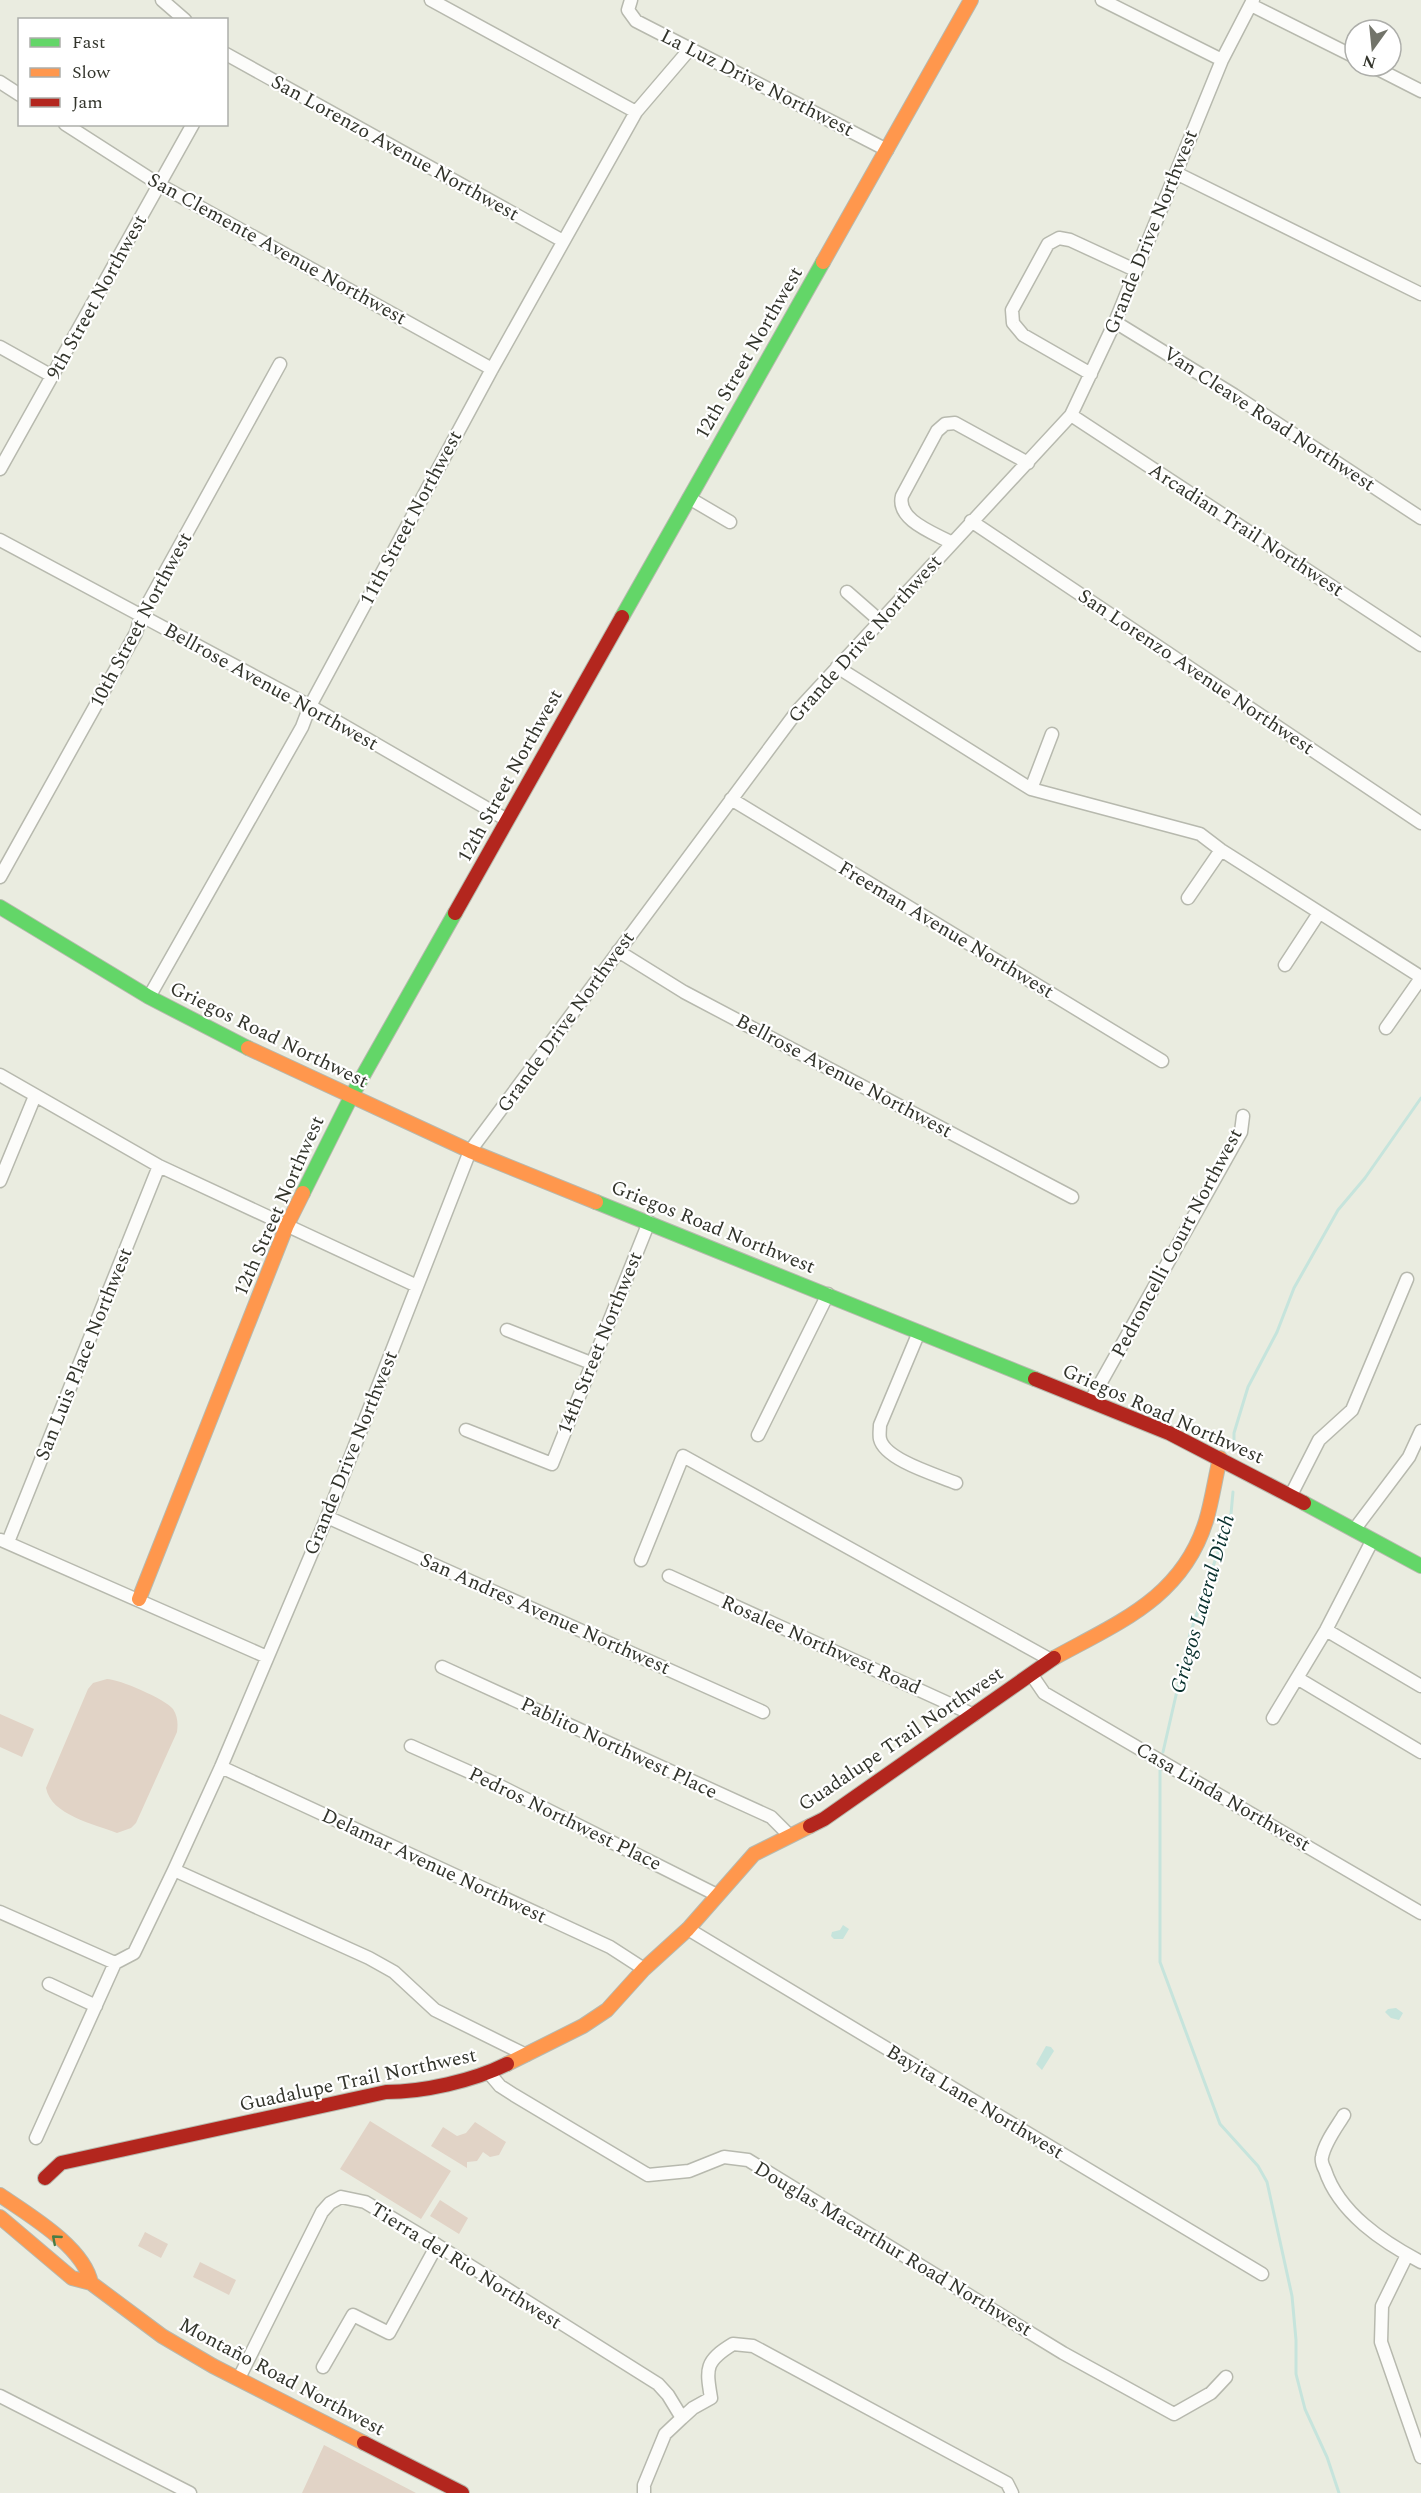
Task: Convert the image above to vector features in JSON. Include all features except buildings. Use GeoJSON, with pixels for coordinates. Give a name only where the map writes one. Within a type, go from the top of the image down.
{"type":"FeatureCollection","features":[{"type":"Feature","properties":{"kind":"street"},"geometry":{"type":"LineString","coordinates":[[162,0],[183,18]]}},
{"type":"Feature","properties":{"kind":"street"},"geometry":{"type":"LineString","coordinates":[[431,0],[636,112]]}},
{"type":"Feature","properties":{"kind":"street","name":"La Luz Drive Northwest"},"geometry":{"type":"LineString","coordinates":[[631,0],[629,14],[636,21],[887,150]]}},
{"type":"Feature","properties":{"kind":"street","name":"12th Street Northwest"},"geometry":{"type":"LineString","coordinates":[[139,1599],[287,1225],[351,1097],[971,0]]}},
{"type":"Feature","properties":{"kind":"street"},"geometry":{"type":"LineString","coordinates":[[1102,0],[1222,60]]}},
{"type":"Feature","properties":{"kind":"street"},"geometry":{"type":"LineString","coordinates":[[1252,2],[1343,51]]}},
{"type":"Feature","properties":{"kind":"street","name":"Grande Drive Northwest"},"geometry":{"type":"LineString","coordinates":[[36,2138],[115,1963],[134,1953],[221,1767],[327,1517],[470,1151],[798,710],[1071,415],[1114,322],[1222,60],[1252,2]]}},
{"type":"Feature","properties":{"kind":"street","name":"11th Street Northwest"},"geometry":{"type":"LineString","coordinates":[[150,997],[302,727],[310,706],[492,369],[636,112],[689,50]]}},
{"type":"Feature","properties":{"kind":"street","name":"San Lorenzo Avenue Northwest"},"geometry":{"type":"LineString","coordinates":[[228,58],[563,241]]}},
{"type":"Feature","properties":{"kind":"street"},"geometry":{"type":"LineString","coordinates":[[1396,78],[1421,91]]}},
{"type":"Feature","properties":{"kind":"street"},"geometry":{"type":"LineString","coordinates":[[0,82],[18,94]]}},
{"type":"Feature","properties":{"kind":"street","name":"San Clemente Avenue Northwest"},"geometry":{"type":"LineString","coordinates":[[68,126],[160,185],[492,369]]}},
{"type":"Feature","properties":{"kind":"street","name":"9th Street Northwest"},"geometry":{"type":"LineString","coordinates":[[0,469],[192,126]]}},
{"type":"Feature","properties":{"kind":"street"},"geometry":{"type":"LineString","coordinates":[[1176,173],[1421,293]]}},
{"type":"Feature","properties":{"kind":"street"},"geometry":{"type":"LineString","coordinates":[[1091,374],[1023,334],[1012,323],[1012,310],[1048,244],[1059,238],[1070,240],[1135,270]]}},
{"type":"Feature","properties":{"kind":"street","name":"Van Cleave Road Northwest"},"geometry":{"type":"LineString","coordinates":[[1114,322],[1234,395],[1421,518]]}},
{"type":"Feature","properties":{"kind":"street"},"geometry":{"type":"LineString","coordinates":[[0,347],[52,376]]}},
{"type":"Feature","properties":{"kind":"street","name":"10th Street Northwest"},"geometry":{"type":"LineString","coordinates":[[0,877],[136,633],[141,616],[280,364]]}},
{"type":"Feature","properties":{"kind":"street","name":"Arcadian Trail Northwest"},"geometry":{"type":"LineString","coordinates":[[1071,415],[1421,645]]}},
{"type":"Feature","properties":{"kind":"street"},"geometry":{"type":"LineString","coordinates":[[952,543],[908,518],[900,503],[937,431],[945,424],[955,423],[1028,463]]}},
{"type":"Feature","properties":{"kind":"street"},"geometry":{"type":"LineString","coordinates":[[689,498],[730,522]]}},
{"type":"Feature","properties":{"kind":"street","name":"San Lorenzo Avenue Northwest"},"geometry":{"type":"LineString","coordinates":[[972,521],[1421,823]]}},
{"type":"Feature","properties":{"kind":"street","name":"Bellrose Avenue Northwest"},"geometry":{"type":"LineString","coordinates":[[0,540],[310,706],[507,820]]}},
{"type":"Feature","properties":{"kind":"street"},"geometry":{"type":"LineString","coordinates":[[847,592],[879,620]]}},
{"type":"Feature","properties":{"kind":"street"},"geometry":{"type":"LineString","coordinates":[[837,667],[1030,789],[1200,834],[1221,850],[1421,977],[1386,1028]]}},
{"type":"Feature","properties":{"kind":"street"},"geometry":{"type":"LineString","coordinates":[[1030,789],[1052,734]]}},
{"type":"Feature","properties":{"kind":"street","name":"Freeman Avenue Northwest"},"geometry":{"type":"LineString","coordinates":[[731,799],[1162,1061]]}},
{"type":"Feature","properties":{"kind":"street"},"geometry":{"type":"LineString","coordinates":[[1188,898],[1221,850]]}},
{"type":"Feature","properties":{"kind":"street","name":"Griegos Road Northwest"},"geometry":{"type":"LineString","coordinates":[[0,907],[208,1029],[351,1097],[470,1151],[1091,1400],[1220,1458],[1421,1566]]}},
{"type":"Feature","properties":{"kind":"street"},"geometry":{"type":"LineString","coordinates":[[1285,965],[1319,913]]}},
{"type":"Feature","properties":{"kind":"street","name":"Bellrose Avenue Northwest"},"geometry":{"type":"LineString","coordinates":[[618,951],[684,992],[1072,1197]]}},
{"type":"Feature","properties":{"kind":"street"},"geometry":{"type":"LineString","coordinates":[[0,1075],[159,1166],[417,1286]]}},
{"type":"Feature","properties":{"kind":"street"},"geometry":{"type":"LineString","coordinates":[[0,1181],[34,1096]]}},
{"type":"Feature","properties":{"kind":"street","name":"Pedroncelli Court Northwest"},"geometry":{"type":"LineString","coordinates":[[1091,1400],[1241,1132],[1243,1116]]}},
{"type":"Feature","properties":{"kind":"street","name":"San Luis Place Northwest"},"geometry":{"type":"LineString","coordinates":[[4,1541],[159,1166]]}},
{"type":"Feature","properties":{"kind":"street","name":"14th Street Northwest"},"geometry":{"type":"LineString","coordinates":[[466,1430],[552,1464],[649,1222]]}},
{"type":"Feature","properties":{"kind":"street"},"geometry":{"type":"LineString","coordinates":[[1291,1496],[1318,1440],[1352,1410],[1407,1279]]}},
{"type":"Feature","properties":{"kind":"street"},"geometry":{"type":"LineString","coordinates":[[759,1435],[828,1294]]}},
{"type":"Feature","properties":{"kind":"street"},"geometry":{"type":"LineString","coordinates":[[507,1329],[591,1363]]}},
{"type":"Feature","properties":{"kind":"street"},"geometry":{"type":"LineString","coordinates":[[919,1332],[880,1425],[880,1440],[887,1451],[901,1460],[956,1483]]}},
{"type":"Feature","properties":{"kind":"street"},"geometry":{"type":"LineString","coordinates":[[1354,1530],[1409,1457],[1421,1431]]}},
{"type":"Feature","properties":{"kind":"street","name":"Guadalupe Trail Northwest"},"geometry":{"type":"LineString","coordinates":[[641,1560],[683,1456],[1051,1660]]}},
{"type":"Feature","properties":{"kind":"street","name":"Guadalupe Trail Northwest"},"geometry":{"type":"LineString","coordinates":[[45,2178],[61,2163],[386,2092],[408,2092],[489,2073],[583,2026],[607,2010],[644,1970],[688,1929],[754,1854],[824,1819],[860,1796],[1051,1660],[1147,1606],[1173,1582],[1191,1554],[1206,1522],[1220,1458]]}},
{"type":"Feature","properties":{"kind":"street","name":"San Andres Avenue Northwest"},"geometry":{"type":"LineString","coordinates":[[327,1517],[763,1712]]}},
{"type":"Feature","properties":{"kind":"street"},"geometry":{"type":"LineString","coordinates":[[4,1541],[267,1657]]}},
{"type":"Feature","properties":{"kind":"street"},"geometry":{"type":"LineString","coordinates":[[1274,1718],[1326,1630],[1372,1541]]}},
{"type":"Feature","properties":{"kind":"street","name":"Rosalee Northwest Road"},"geometry":{"type":"LineString","coordinates":[[669,1576],[974,1714]]}},
{"type":"Feature","properties":{"kind":"street"},"geometry":{"type":"LineString","coordinates":[[1326,1630],[1421,1686]]}},
{"type":"Feature","properties":{"kind":"street","name":"Pablito Northwest Place"},"geometry":{"type":"LineString","coordinates":[[442,1667],[771,1817],[790,1836]]}},
{"type":"Feature","properties":{"kind":"street","name":"Casa Linda Northwest"},"geometry":{"type":"LineString","coordinates":[[1031,1674],[1044,1693],[1421,1913]]}},
{"type":"Feature","properties":{"kind":"street"},"geometry":{"type":"LineString","coordinates":[[1298,1678],[1421,1752]]}},
{"type":"Feature","properties":{"kind":"street","name":"Pedros Northwest Place"},"geometry":{"type":"LineString","coordinates":[[411,1746],[492,1782],[717,1895]]}},
{"type":"Feature","properties":{"kind":"street","name":"Delamar Avenue Northwest"},"geometry":{"type":"LineString","coordinates":[[221,1767],[610,1947],[644,1970]]}},
{"type":"Feature","properties":{"kind":"street"},"geometry":{"type":"LineString","coordinates":[[174,1870],[369,1958],[394,1972],[435,2010],[526,2055]]}},
{"type":"Feature","properties":{"kind":"street"},"geometry":{"type":"LineString","coordinates":[[0,1912],[115,1963]]}},
{"type":"Feature","properties":{"kind":"street","name":"Bayita Lane Northwest"},"geometry":{"type":"LineString","coordinates":[[688,1929],[1262,2274]]}},
{"type":"Feature","properties":{"kind":"street"},"geometry":{"type":"LineString","coordinates":[[49,1984],[96,2006]]}},
{"type":"Feature","properties":{"kind":"street","name":"Douglas Macarthur Road Northwest"},"geometry":{"type":"LineString","coordinates":[[489,2073],[500,2086],[514,2095],[648,2175],[689,2171],[724,2157],[748,2160],[1053,2347],[1174,2415],[1211,2393],[1226,2377]]}},
{"type":"Feature","properties":{"kind":"street"},"geometry":{"type":"LineString","coordinates":[[1344,2115],[1321,2159],[1328,2178],[1345,2208],[1407,2255],[1421,2262]]}},
{"type":"Feature","properties":{"kind":"street","name":"Montaño Road Northwest"},"geometry":{"type":"LineString","coordinates":[[0,2195],[32,2217],[72,2252],[86,2267],[91,2283]]}},
{"type":"Feature","properties":{"kind":"street","name":"Tierra del Rio Northwest"},"geometry":{"type":"LineString","coordinates":[[239,2378],[322,2212],[330,2203],[341,2198],[365,2202],[658,2384],[668,2395],[682,2418]]}},
{"type":"Feature","properties":{"kind":"street","name":"Montaño Road Northwest"},"geometry":{"type":"LineString","coordinates":[[0,2217],[72,2278],[91,2283],[162,2336],[462,2493]]}},
{"type":"Feature","properties":{"kind":"street"},"geometry":{"type":"LineString","coordinates":[[323,2367],[352,2314],[389,2333],[437,2245]]}},
{"type":"Feature","properties":{"kind":"street"},"geometry":{"type":"LineString","coordinates":[[1407,2255],[1382,2306],[1381,2342],[1421,2457]]}},
{"type":"Feature","properties":{"kind":"street"},"geometry":{"type":"LineString","coordinates":[[644,2493],[644,2485],[665,2434],[693,2408],[711,2398],[707,2372],[713,2359],[733,2344],[753,2346],[1007,2483],[1012,2493]]}},
{"type":"Feature","properties":{"kind":"street"},"geometry":{"type":"LineString","coordinates":[[0,2396],[190,2493]]}},
{"type":"Feature","properties":{"kind":"shaded area"},"geometry":{"type":"Polygon","coordinates":[[[107,1679],[131,1686],[161,1700],[173,1709],[177,1723],[177,1732],[136,1823],[131,1828],[117,1833],[65,1812],[56,1805],[46,1788],[88,1689],[93,1683],[107,1679]]]}},
{"type":"Feature","properties":{"kind":"shaded area"},"geometry":{"type":"Polygon","coordinates":[[[0,1714],[34,1729],[22,1757],[0,1747],[0,1714]]]}},
{"type":"Feature","properties":{"kind":"shaded area"},"geometry":{"type":"Polygon","coordinates":[[[370,2121],[451,2171],[421,2219],[340,2169],[370,2121]]]}},
{"type":"Feature","properties":{"kind":"shaded area"},"geometry":{"type":"Polygon","coordinates":[[[475,2122],[506,2142],[499,2155],[490,2157],[483,2152],[477,2161],[467,2162],[467,2168],[431,2146],[443,2127],[457,2136],[466,2133],[475,2122]]]}},
{"type":"Feature","properties":{"kind":"shaded area"},"geometry":{"type":"Polygon","coordinates":[[[440,2200],[468,2218],[459,2234],[430,2216],[440,2200]]]}},
{"type":"Feature","properties":{"kind":"shaded area"},"geometry":{"type":"Polygon","coordinates":[[[145,2232],[168,2244],[161,2258],[138,2246],[145,2232]]]}},
{"type":"Feature","properties":{"kind":"shaded area"},"geometry":{"type":"Polygon","coordinates":[[[200,2262],[236,2280],[229,2295],[193,2277],[200,2262]]]}},
{"type":"Feature","properties":{"kind":"shaded area"},"geometry":{"type":"Polygon","coordinates":[[[324,2445],[416,2493],[302,2493],[324,2445]]]}},
{"type":"Feature","properties":{"kind":"water"},"geometry":{"type":"Polygon","coordinates":[[[843,1925],[849,1929],[843,1939],[834,1939],[831,1936],[832,1932],[840,1930],[843,1925]]]}},
{"type":"Feature","properties":{"kind":"water"},"geometry":{"type":"Polygon","coordinates":[[[1396,2008],[1403,2013],[1399,2020],[1391,2018],[1385,2012],[1396,2008]]]}},
{"type":"Feature","properties":{"kind":"water"},"geometry":{"type":"Polygon","coordinates":[[[1046,2046],[1051,2047],[1054,2051],[1042,2070],[1036,2064],[1046,2046]]]}},
{"type":"Feature","properties":{"kind":"waterway","name":"Griegos Lateral Ditch"},"geometry":{"type":"LineString","coordinates":[[1234,1449],[1234,1433],[1248,1387],[1277,1332],[1294,1288],[1338,1210],[1365,1178],[1421,1098]]}},
{"type":"Feature","properties":{"kind":"waterway","name":"Griegos Lateral Ditch"},"geometry":{"type":"LineString","coordinates":[[1163,1752],[1190,1634],[1231,1514],[1233,1492]]}},
{"type":"Feature","properties":{"kind":"waterway","name":"Griegos Lateral Ditch"},"geometry":{"type":"LineString","coordinates":[[1160,1766],[1160,1962],[1220,2124],[1258,2166],[1267,2182],[1292,2296],[1296,2374],[1305,2409],[1327,2457],[1339,2493]]}},
{"type":"Feature","properties":{"kind":"traffic: fast"},"geometry":{"type":"LineString","coordinates":[[622,617],[823,262]]}},
{"type":"Feature","properties":{"kind":"traffic: fast"},"geometry":{"type":"LineString","coordinates":[[0,907],[149,997],[248,1048]]}},
{"type":"Feature","properties":{"kind":"traffic: fast"},"geometry":{"type":"LineString","coordinates":[[303,1193],[351,1097],[455,913]]}},
{"type":"Feature","properties":{"kind":"traffic: fast"},"geometry":{"type":"LineString","coordinates":[[596,1202],[1035,1379]]}},
{"type":"Feature","properties":{"kind":"traffic: fast"},"geometry":{"type":"LineString","coordinates":[[1304,1503],[1421,1566]]}},
{"type":"Feature","properties":{"kind":"traffic: slow"},"geometry":{"type":"LineString","coordinates":[[823,262],[971,0]]}},
{"type":"Feature","properties":{"kind":"traffic: slow"},"geometry":{"type":"LineString","coordinates":[[248,1048],[470,1151],[596,1202]]}},
{"type":"Feature","properties":{"kind":"traffic: slow"},"geometry":{"type":"LineString","coordinates":[[139,1599],[287,1225],[303,1193]]}},
{"type":"Feature","properties":{"kind":"traffic: slow"},"geometry":{"type":"LineString","coordinates":[[1054,1658],[1145,1605],[1181,1570],[1195,1548],[1206,1521],[1220,1458]]}},
{"type":"Feature","properties":{"kind":"traffic: slow"},"geometry":{"type":"LineString","coordinates":[[507,2064],[583,2026],[607,2010],[644,1969],[688,1929],[754,1854],[810,1826]]}},
{"type":"Feature","properties":{"kind":"traffic: slow"},"geometry":{"type":"LineString","coordinates":[[0,2195],[40,2222],[67,2245],[78,2257],[91,2283]]}},
{"type":"Feature","properties":{"kind":"traffic: slow"},"geometry":{"type":"LineString","coordinates":[[0,2217],[72,2278],[91,2283],[162,2336],[213,2366],[364,2443]]}},
{"type":"Feature","properties":{"kind":"traffic: jam"},"geometry":{"type":"LineString","coordinates":[[455,913],[622,617]]}},
{"type":"Feature","properties":{"kind":"traffic: jam"},"geometry":{"type":"LineString","coordinates":[[1035,1379],[1169,1433],[1304,1503]]}},
{"type":"Feature","properties":{"kind":"traffic: jam"},"geometry":{"type":"LineString","coordinates":[[810,1826],[824,1819],[1054,1658]]}},
{"type":"Feature","properties":{"kind":"traffic: jam"},"geometry":{"type":"LineString","coordinates":[[45,2178],[61,2163],[386,2092],[416,2090],[448,2084],[479,2076],[507,2064]]}},
{"type":"Feature","properties":{"kind":"traffic: jam"},"geometry":{"type":"LineString","coordinates":[[364,2443],[462,2493]]}}]}
